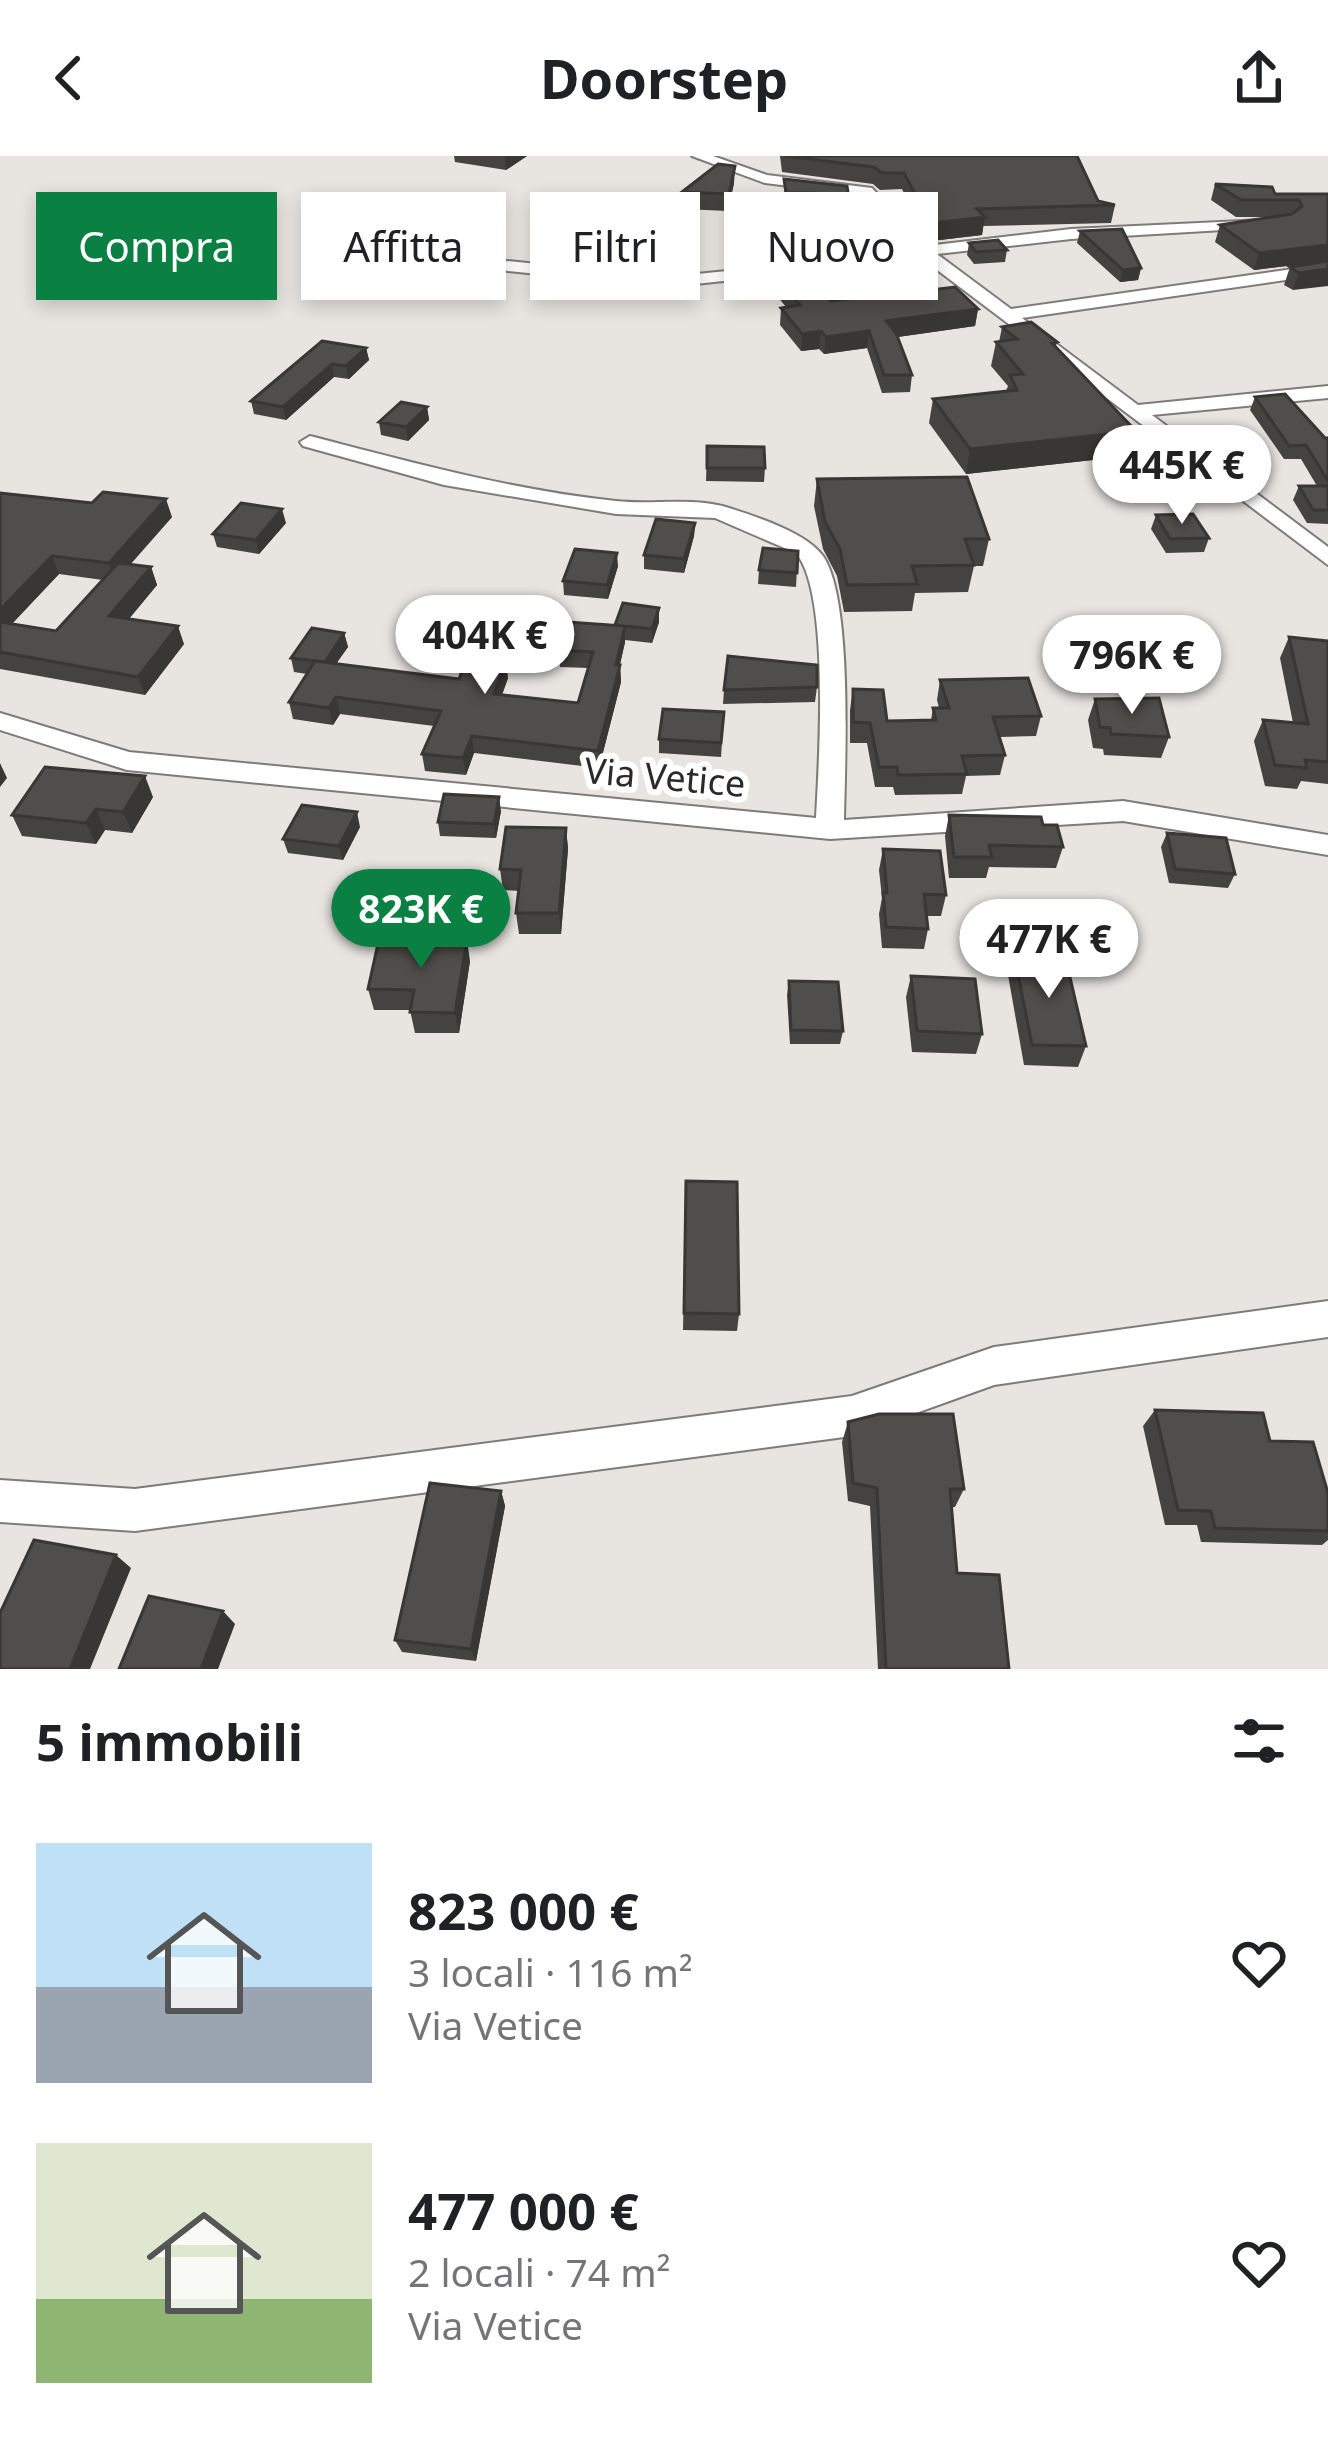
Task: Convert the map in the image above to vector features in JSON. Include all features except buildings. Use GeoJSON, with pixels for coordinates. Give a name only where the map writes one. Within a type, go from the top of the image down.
{"type":"FeatureCollection","features":[{"type":"Feature","properties":{"kind":"street"},"geometry":{"type":"LineString","coordinates":[[710,158],[765,179],[868,192]]}},
{"type":"Feature","properties":{"kind":"street"},"geometry":{"type":"LineString","coordinates":[[938,251],[1071,234],[1284,222]]}},
{"type":"Feature","properties":{"kind":"street"},"geometry":{"type":"LineString","coordinates":[[938,262],[1328,558]]}},
{"type":"Feature","properties":{"kind":"street"},"geometry":{"type":"LineString","coordinates":[[508,266],[667,282],[724,276]]}},
{"type":"Feature","properties":{"kind":"street"},"geometry":{"type":"LineString","coordinates":[[1008,316],[1328,269]]}},
{"type":"Feature","properties":{"kind":"street"},"geometry":{"type":"LineString","coordinates":[[1136,411],[1328,392]]}},
{"type":"Feature","properties":{"kind":"street"},"geometry":{"type":"LineString","coordinates":[[310,442],[445,479],[616,508],[718,512],[804,548],[815,560],[825,592],[833,726],[830,829]]}},
{"type":"Feature","properties":{"kind":"street","name":"Via Vetice"},"geometry":{"type":"LineString","coordinates":[[0,722],[127,761],[830,829],[1124,811],[1328,845]]}},
{"type":"Feature","properties":{"kind":"street"},"geometry":{"type":"LineString","coordinates":[[0,1501],[135,1510],[852,1416],[994,1366],[1328,1319]]}}]}
